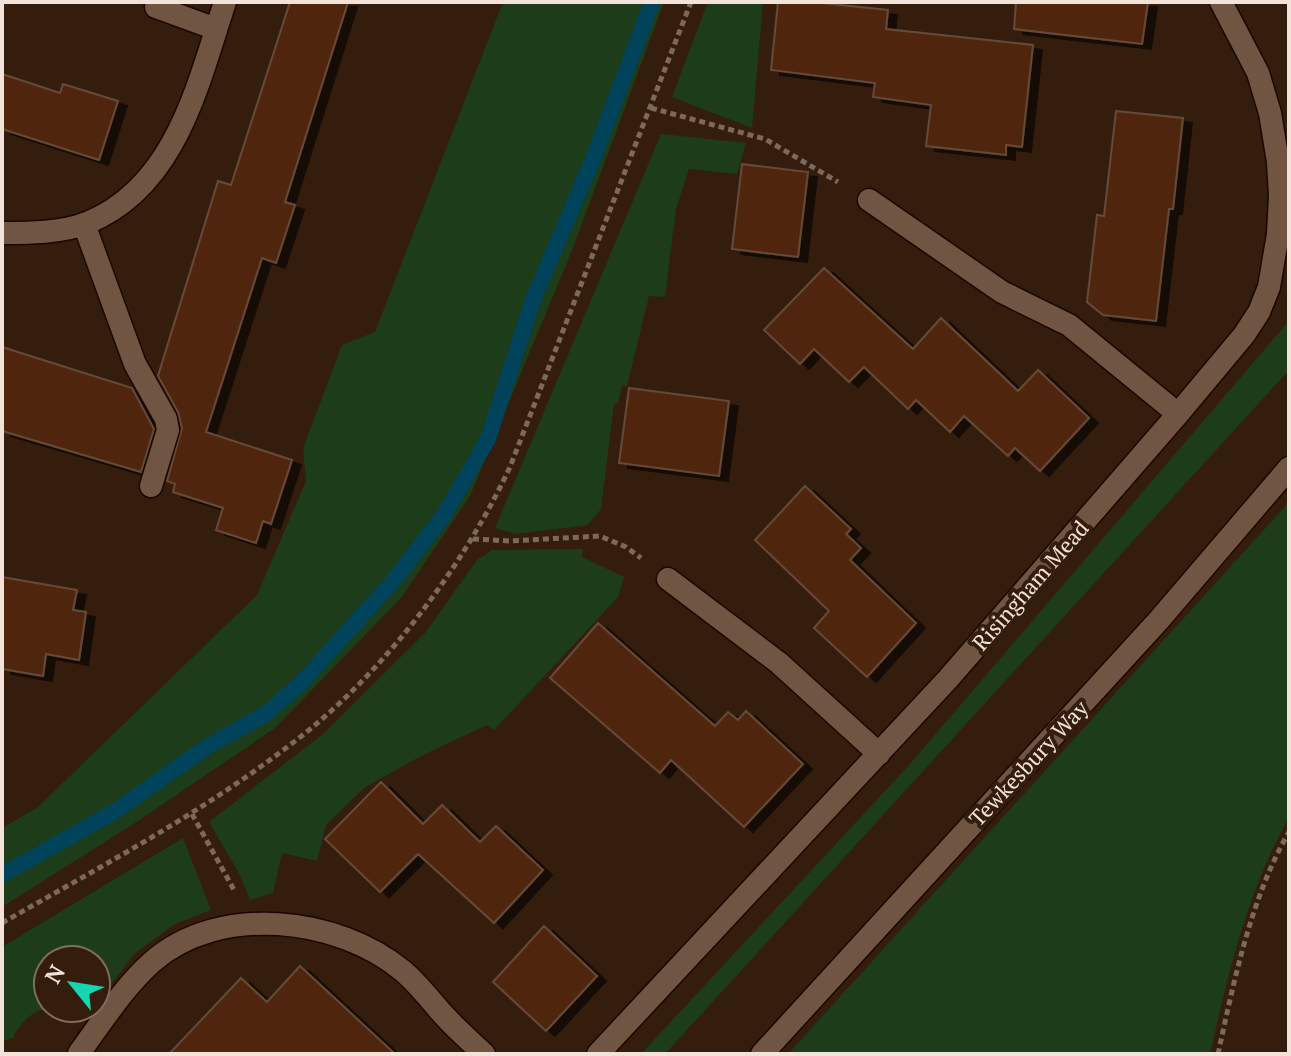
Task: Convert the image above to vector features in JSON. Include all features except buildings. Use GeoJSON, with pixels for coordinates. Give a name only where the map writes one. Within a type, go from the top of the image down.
{"type":"FeatureCollection","features":[{"type":"Feature","properties":{"kind":"street"},"geometry":{"type":"LineString","coordinates":[[2,233],[38,233],[84,224],[114,210],[134,193],[168,152],[185,117],[225,2]]}},
{"type":"Feature","properties":{"kind":"street","name":"Risingham Mead"},"geometry":{"type":"LineString","coordinates":[[598,1054],[948,679],[1178,414],[1244,335],[1259,312],[1269,287],[1278,234],[1278,162],[1270,113],[1258,73],[1221,2]]}},
{"type":"Feature","properties":{"kind":"street"},"geometry":{"type":"LineString","coordinates":[[171,9],[216,29]]}},
{"type":"Feature","properties":{"kind":"street"},"geometry":{"type":"LineString","coordinates":[[869,200],[1002,292],[1069,325],[1178,414]]}},
{"type":"Feature","properties":{"kind":"street"},"geometry":{"type":"LineString","coordinates":[[84,224],[135,364],[166,419],[168,430],[151,486]]}},
{"type":"Feature","properties":{"kind":"street","name":"Tewkesbury Way"},"geometry":{"type":"LineString","coordinates":[[762,1054],[1159,620],[1289,468]]}},
{"type":"Feature","properties":{"kind":"street"},"geometry":{"type":"LineString","coordinates":[[668,579],[779,663],[879,754]]}},
{"type":"Feature","properties":{"kind":"street"},"geometry":{"type":"LineString","coordinates":[[79,1053],[132,982],[155,959],[215,929],[256,924],[312,929],[376,952],[418,985],[484,1054]]}},
{"type":"Feature","properties":{"kind":"path"},"geometry":{"type":"LineString","coordinates":[[2,923],[192,814],[309,729],[359,682],[406,630],[473,539],[510,467],[691,2]]}},
{"type":"Feature","properties":{"kind":"path"},"geometry":{"type":"LineString","coordinates":[[651,108],[765,139],[869,200]]}},
{"type":"Feature","properties":{"kind":"path"},"geometry":{"type":"LineString","coordinates":[[473,539],[510,541],[600,536],[626,547],[668,579]]}},
{"type":"Feature","properties":{"kind":"path"},"geometry":{"type":"LineString","coordinates":[[192,814],[228,882],[256,924]]}},
{"type":"Feature","properties":{"kind":"path"},"geometry":{"type":"LineString","coordinates":[[1218,1054],[1241,956],[1275,857],[1289,832]]}},
{"type":"Feature","properties":{"kind":"green space"},"geometry":{"type":"Polygon","coordinates":[[[503,2],[664,2],[573,248],[470,496],[401,598],[275,728],[138,821],[2,907],[2,828],[38,807],[257,595],[306,481],[303,448],[342,345],[375,332],[503,2]]]}},
{"type":"Feature","properties":{"kind":"green space"},"geometry":{"type":"Polygon","coordinates":[[[708,2],[763,2],[752,128],[672,97],[708,2]]]}},
{"type":"Feature","properties":{"kind":"green space"},"geometry":{"type":"Polygon","coordinates":[[[661,134],[746,143],[737,174],[689,169],[676,209],[665,297],[649,296],[627,386],[622,385],[618,403],[614,404],[601,509],[588,525],[516,534],[495,528],[661,134]]]}},
{"type":"Feature","properties":{"kind":"green space"},"geometry":{"type":"Polygon","coordinates":[[[1289,321],[1289,370],[665,1054],[641,1054],[909,765],[1289,321]]]}},
{"type":"Feature","properties":{"kind":"green space"},"geometry":{"type":"Polygon","coordinates":[[[1289,502],[1289,818],[1251,903],[1232,963],[1210,1054],[788,1054],[1289,502]]]}},
{"type":"Feature","properties":{"kind":"green space"},"geometry":{"type":"Polygon","coordinates":[[[583,549],[582,557],[624,577],[618,597],[494,730],[487,725],[421,756],[364,788],[326,825],[317,861],[282,853],[273,893],[250,900],[240,875],[209,822],[323,734],[425,633],[477,560],[492,550],[583,549]]]}},
{"type":"Feature","properties":{"kind":"green space"},"geometry":{"type":"Polygon","coordinates":[[[183,838],[211,910],[175,924],[135,953],[112,983],[112,944],[32,944],[32,1015],[19,1027],[13,1038],[2,1041],[2,947],[183,838]]]}},
{"type":"Feature","properties":{"kind":"waterway"},"geometry":{"type":"LineString","coordinates":[[2,875],[117,810],[205,748],[267,713],[302,682],[394,580],[444,515],[488,439],[533,300],[595,154],[652,2]]}}]}
